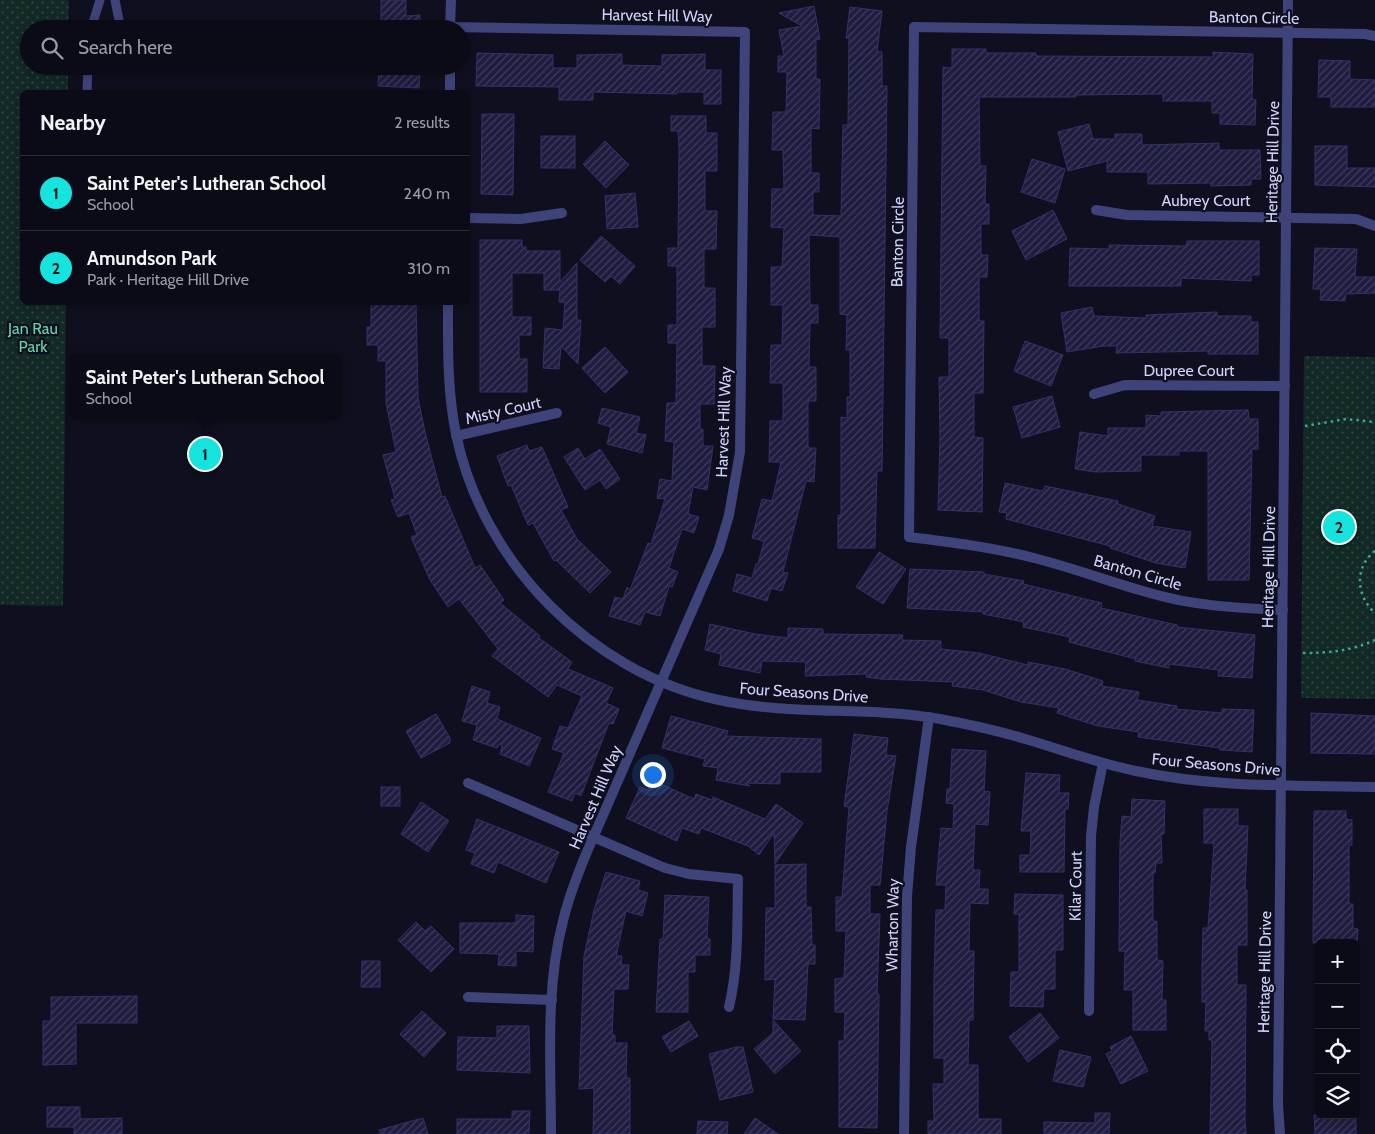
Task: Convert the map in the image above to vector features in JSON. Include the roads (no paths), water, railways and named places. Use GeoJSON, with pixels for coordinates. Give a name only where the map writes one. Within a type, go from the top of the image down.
{"type":"FeatureCollection","features":[{"type":"Feature","properties":{"kind":"street"},"geometry":{"type":"LineString","coordinates":[[450,20],[451,0]]}},
{"type":"Feature","properties":{"kind":"street","name":"Heritage Hill Drive"},"geometry":{"type":"LineString","coordinates":[[1280,1134],[1278,1104],[1280,785],[1288,0]]}},
{"type":"Feature","properties":{"kind":"street","name":"Banton Circle"},"geometry":{"type":"LineString","coordinates":[[1282,610],[1233,608],[1192,602],[1152,594],[1030,557],[974,545],[909,537],[914,27],[1288,32],[1365,34],[1375,36]]}},
{"type":"Feature","properties":{"kind":"street","name":"Harvest Hill Way"},"geometry":{"type":"LineString","coordinates":[[470,28],[745,32],[740,452],[735,487],[719,548],[593,838],[573,886],[562,922],[552,1000],[550,1134]]}},
{"type":"Feature","properties":{"kind":"street"},"geometry":{"type":"LineString","coordinates":[[450,75],[450,90]]}},
{"type":"Feature","properties":{"kind":"street","name":"Aubrey Court"},"geometry":{"type":"LineString","coordinates":[[1096,210],[1127,215],[1356,218],[1375,226]]}},
{"type":"Feature","properties":{"kind":"street"},"geometry":{"type":"LineString","coordinates":[[470,218],[521,219],[562,213]]}},
{"type":"Feature","properties":{"kind":"street","name":"Four Seasons Drive"},"geometry":{"type":"LineString","coordinates":[[448,305],[448,372],[456,436],[476,497],[497,536],[528,581],[575,629],[610,654],[662,681],[718,700],[760,708],[874,712],[929,717],[1012,735],[1103,763],[1182,779],[1280,785],[1375,787]]}},
{"type":"Feature","properties":{"kind":"street","name":"Dupree Court"},"geometry":{"type":"LineString","coordinates":[[1094,394],[1125,385],[1285,386]]}},
{"type":"Feature","properties":{"kind":"street","name":"Misty Court"},"geometry":{"type":"LineString","coordinates":[[456,436],[557,413]]}},
{"type":"Feature","properties":{"kind":"street","name":"Wharton Way"},"geometry":{"type":"LineString","coordinates":[[904,1134],[907,896],[910,847],[929,717]]}},
{"type":"Feature","properties":{"kind":"street","name":"Kilar Court"},"geometry":{"type":"LineString","coordinates":[[1089,1011],[1091,836],[1094,807],[1103,763]]}},
{"type":"Feature","properties":{"kind":"street"},"geometry":{"type":"LineString","coordinates":[[468,783],[665,868],[690,874],[738,879],[736,959],[734,984],[729,1007]]}},
{"type":"Feature","properties":{"kind":"street"},"geometry":{"type":"LineString","coordinates":[[468,997],[552,1000]]}},
{"type":"Feature","properties":{"kind":"lane"},"geometry":{"type":"LineString","coordinates":[[94,20],[100,0]]}},
{"type":"Feature","properties":{"kind":"lane"},"geometry":{"type":"LineString","coordinates":[[115,0],[118,20]]}},
{"type":"Feature","properties":{"kind":"lane"},"geometry":{"type":"LineString","coordinates":[[87,90],[88,75]]}},
{"type":"Feature","properties":{"kind":"place","name":"Saint Peter's Lutheran School"},"geometry":{"type":"Point","coordinates":[205,454]}},
{"type":"Feature","properties":{"kind":"place","name":"Amundson Park"},"geometry":{"type":"Point","coordinates":[1339,527]}},
{"type":"Feature","properties":{"kind":"park label","name":"Jan Rau Park"},"geometry":{"type":"Point","coordinates":[33,337]}}]}
